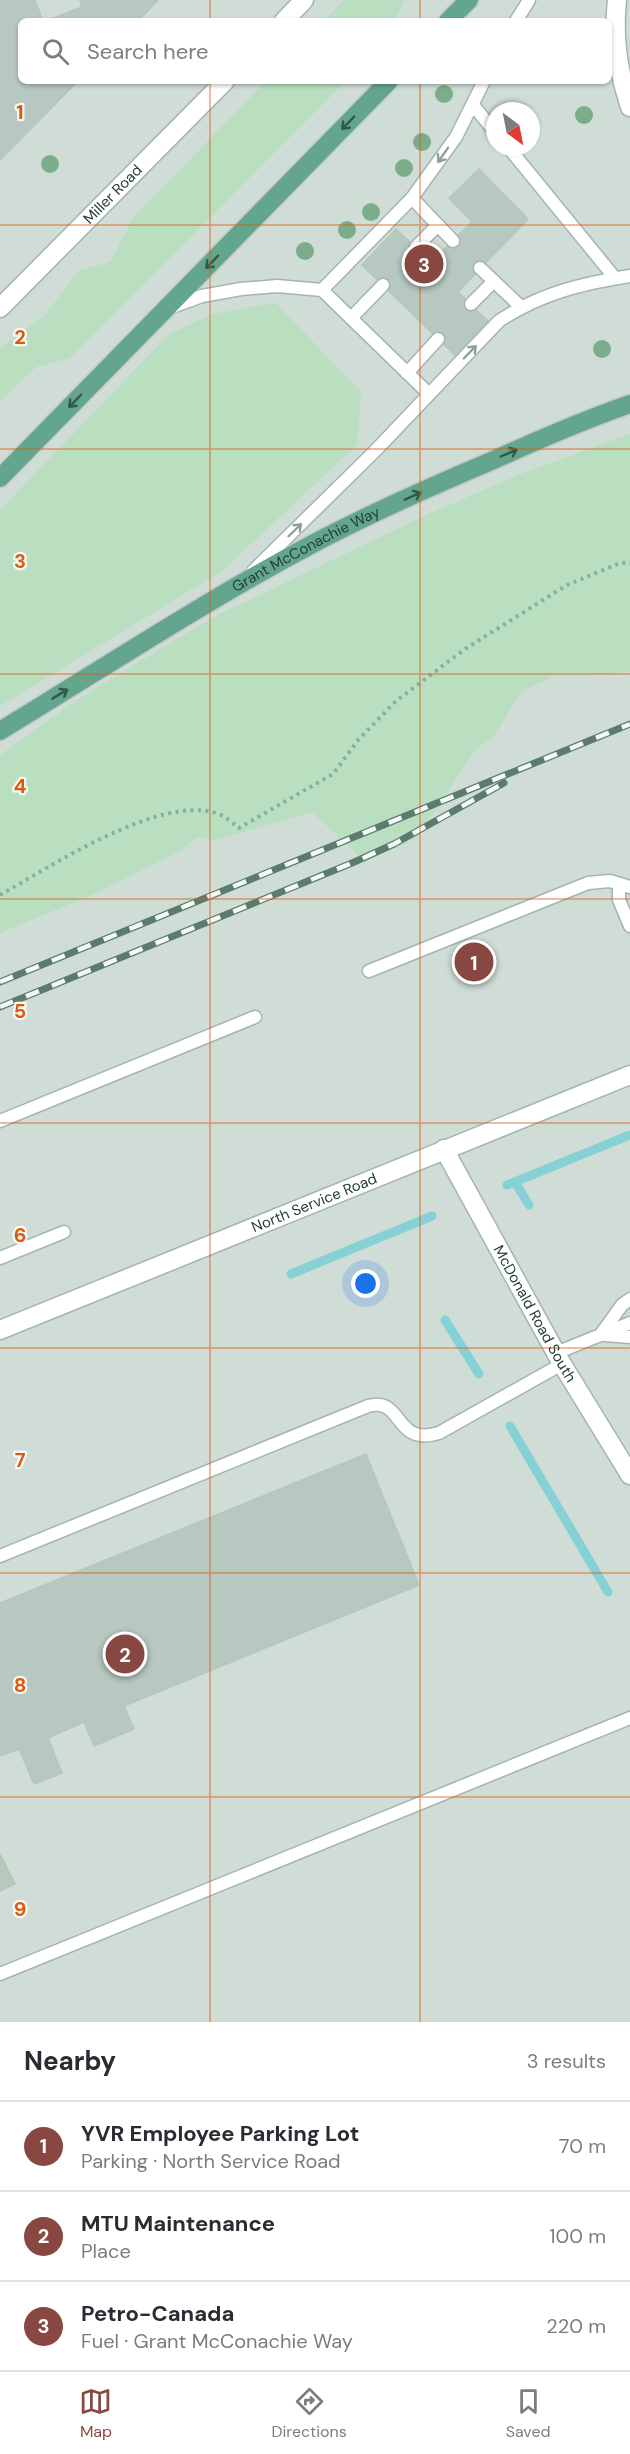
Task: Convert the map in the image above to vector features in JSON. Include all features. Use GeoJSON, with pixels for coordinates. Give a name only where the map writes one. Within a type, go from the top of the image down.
{"type":"FeatureCollection","features":[{"type":"Feature","properties":{"kind":"main road"},"geometry":{"type":"LineString","coordinates":[[451,18],[469,0]]}},
{"type":"Feature","properties":{"kind":"main road"},"geometry":{"type":"LineString","coordinates":[[0,478],[386,84]]}},
{"type":"Feature","properties":{"kind":"main road","name":"Grant McConachie Way"},"geometry":{"type":"LineString","coordinates":[[0,730],[238,586],[370,515],[588,418],[630,404]]}},
{"type":"Feature","properties":{"kind":"street"},"geometry":{"type":"LineString","coordinates":[[287,18],[304,0]]}},
{"type":"Feature","properties":{"kind":"street"},"geometry":{"type":"LineString","coordinates":[[617,0],[615,38],[618,61],[630,107]]}},
{"type":"Feature","properties":{"kind":"street","name":"Miller Road"},"geometry":{"type":"LineString","coordinates":[[0,308],[222,84]]}},
{"type":"Feature","properties":{"kind":"street","name":"North Service Road"},"geometry":{"type":"LineString","coordinates":[[0,1330],[630,1075]]}},
{"type":"Feature","properties":{"kind":"street","name":"McDonald Road South"},"geometry":{"type":"LineString","coordinates":[[444,1149],[559,1359],[630,1475]]}},
{"type":"Feature","properties":{"kind":"lane"},"geometry":{"type":"LineString","coordinates":[[518,18],[528,0]]}},
{"type":"Feature","properties":{"kind":"lane"},"geometry":{"type":"LineString","coordinates":[[322,290],[411,198],[456,137],[483,84]]}},
{"type":"Feature","properties":{"kind":"lane"},"geometry":{"type":"LineString","coordinates":[[473,105],[486,121]]}},
{"type":"Feature","properties":{"kind":"lane"},"geometry":{"type":"LineString","coordinates":[[515,156],[615,278]]}},
{"type":"Feature","properties":{"kind":"lane"},"geometry":{"type":"LineString","coordinates":[[411,198],[453,241]]}},
{"type":"Feature","properties":{"kind":"lane"},"geometry":{"type":"LineString","coordinates":[[416,248],[438,225]]}},
{"type":"Feature","properties":{"kind":"lane"},"geometry":{"type":"LineString","coordinates":[[480,268],[521,306]]}},
{"type":"Feature","properties":{"kind":"lane"},"geometry":{"type":"LineString","coordinates":[[238,586],[375,451],[499,321],[521,306],[550,293],[630,276]]}},
{"type":"Feature","properties":{"kind":"lane"},"geometry":{"type":"LineString","coordinates":[[471,304],[494,281]]}},
{"type":"Feature","properties":{"kind":"lane"},"geometry":{"type":"LineString","coordinates":[[351,318],[383,285]]}},
{"type":"Feature","properties":{"kind":"lane"},"geometry":{"type":"LineString","coordinates":[[165,310],[202,296],[242,289],[277,286],[322,290],[429,394]]}},
{"type":"Feature","properties":{"kind":"lane"},"geometry":{"type":"LineString","coordinates":[[407,373],[438,339]]}},
{"type":"Feature","properties":{"kind":"lane"},"geometry":{"type":"LineString","coordinates":[[369,971],[600,880],[625,885],[620,900],[630,926]]}},
{"type":"Feature","properties":{"kind":"lane"},"geometry":{"type":"LineString","coordinates":[[0,1121],[255,1017]]}},
{"type":"Feature","properties":{"kind":"lane"},"geometry":{"type":"LineString","coordinates":[[0,1258],[64,1232]]}},
{"type":"Feature","properties":{"kind":"lane"},"geometry":{"type":"LineString","coordinates":[[598,1336],[630,1299]]}},
{"type":"Feature","properties":{"kind":"lane"},"geometry":{"type":"LineString","coordinates":[[0,1556],[368,1406],[376,1404],[385,1406],[410,1432],[418,1436],[428,1437],[439,1433],[598,1336],[630,1323]]}},
{"type":"Feature","properties":{"kind":"lane"},"geometry":{"type":"LineString","coordinates":[[598,1336],[630,1337]]}},
{"type":"Feature","properties":{"kind":"lane"},"geometry":{"type":"LineString","coordinates":[[0,1974],[630,1718]]}},
{"type":"Feature","properties":{"kind":"path"},"geometry":{"type":"LineString","coordinates":[[0,895],[95,841],[161,814],[189,809],[217,813],[239,828],[333,774],[359,739],[396,701],[465,649],[567,585],[620,563],[630,563]]}},
{"type":"Feature","properties":{"kind":"shaded area"},"geometry":{"type":"Polygon","coordinates":[[[0,0],[630,0],[630,2022],[0,2022],[0,0]]]}},
{"type":"Feature","properties":{"kind":"green space"},"geometry":{"type":"Polygon","coordinates":[[[344,0],[405,0],[395,18],[327,18],[344,0]]]}},
{"type":"Feature","properties":{"kind":"green space"},"geometry":{"type":"Polygon","coordinates":[[[263,84],[343,84],[70,358],[36,367],[0,402],[0,348],[45,315],[78,271],[110,262],[133,218],[263,84]]]}},
{"type":"Feature","properties":{"kind":"green space"},"geometry":{"type":"Polygon","coordinates":[[[276,303],[361,392],[357,445],[222,571],[0,706],[0,510],[168,335],[212,314],[276,303]]]}},
{"type":"Feature","properties":{"kind":"green space"},"geometry":{"type":"Polygon","coordinates":[[[630,434],[630,672],[582,676],[557,675],[522,691],[492,739],[476,748],[417,838],[365,862],[312,812],[216,840],[197,837],[182,850],[92,895],[0,933],[0,755],[81,697],[210,619],[426,515],[518,475],[630,434]]]}},
{"type":"Feature","properties":{"kind":"building"},"geometry":{"type":"Polygon","coordinates":[[[0,0],[35,0],[42,18],[18,18],[18,65],[0,73],[0,0]]]}},
{"type":"Feature","properties":{"kind":"building"},"geometry":{"type":"Polygon","coordinates":[[[80,0],[158,0],[141,18],[54,18],[82,7],[80,0]]]}},
{"type":"Feature","properties":{"kind":"building"},"geometry":{"type":"Polygon","coordinates":[[[18,65],[18,84],[75,84],[0,160],[0,73],[18,65]]]}},
{"type":"Feature","properties":{"kind":"building"},"geometry":{"type":"Polygon","coordinates":[[[479,169],[528,219],[458,292],[494,327],[461,361],[362,265],[396,229],[431,262],[472,222],[449,198],[479,169]]]}},
{"type":"Feature","properties":{"kind":"building"},"geometry":{"type":"Polygon","coordinates":[[[366,1454],[419,1585],[124,1706],[134,1729],[94,1746],[84,1722],[48,1738],[62,1773],[34,1784],[19,1749],[0,1756],[0,1603],[366,1454]]]}},
{"type":"Feature","properties":{"kind":"building"},"geometry":{"type":"Polygon","coordinates":[[[0,1854],[15,1884],[0,1891],[0,1854]]]}},
{"type":"Feature","properties":{"kind":"waterway"},"geometry":{"type":"LineString","coordinates":[[507,1185],[630,1135]]}},
{"type":"Feature","properties":{"kind":"waterway"},"geometry":{"type":"LineString","coordinates":[[515,1182],[529,1205]]}},
{"type":"Feature","properties":{"kind":"waterway"},"geometry":{"type":"LineString","coordinates":[[291,1274],[432,1216]]}},
{"type":"Feature","properties":{"kind":"waterway"},"geometry":{"type":"LineString","coordinates":[[445,1320],[479,1374]]}},
{"type":"Feature","properties":{"kind":"waterway"},"geometry":{"type":"LineString","coordinates":[[510,1426],[608,1592]]}},
{"type":"Feature","properties":{"kind":"railway"},"geometry":{"type":"LineString","coordinates":[[0,982],[630,724]]}},
{"type":"Feature","properties":{"kind":"railway"},"geometry":{"type":"LineString","coordinates":[[0,1007],[352,863],[394,844],[504,783]]}},
{"type":"Feature","properties":{"kind":"place","name":"Petro-Canada"},"geometry":{"type":"Point","coordinates":[424,264]}},
{"type":"Feature","properties":{"kind":"place","name":"YVR Employee Parking Lot"},"geometry":{"type":"Point","coordinates":[474,962]}},
{"type":"Feature","properties":{"kind":"place","name":"MTU Maintenance"},"geometry":{"type":"Point","coordinates":[125,1654]}}]}
